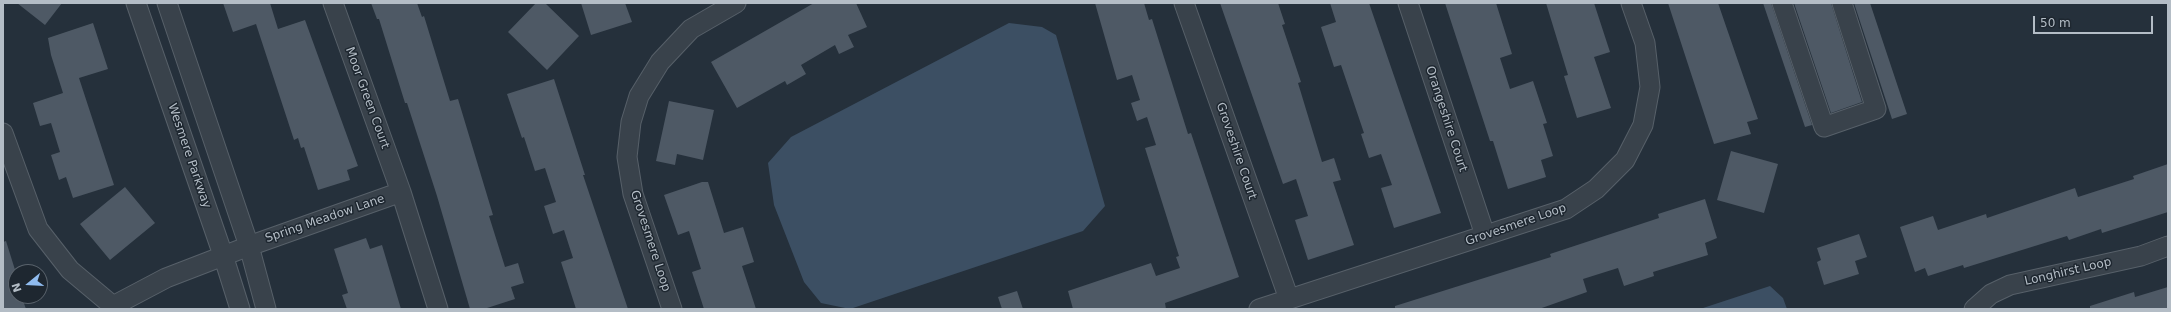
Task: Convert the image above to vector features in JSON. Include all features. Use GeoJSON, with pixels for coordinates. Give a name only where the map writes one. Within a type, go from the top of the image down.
{"type":"FeatureCollection","features":[{"type":"Feature","properties":{"kind":"street","name":"Wesmere Parkway"},"geometry":{"type":"LineString","coordinates":[[136,3],[223,255],[240,309]]}},
{"type":"Feature","properties":{"kind":"street"},"geometry":{"type":"LineString","coordinates":[[167,3],[249,246],[266,309]]}},
{"type":"Feature","properties":{"kind":"street","name":"Moor Green Court"},"geometry":{"type":"LineString","coordinates":[[333,3],[401,192],[438,309]]}},
{"type":"Feature","properties":{"kind":"street","name":"Grovesmere Loop"},"geometry":{"type":"LineString","coordinates":[[672,309],[633,194],[627,157],[631,122],[640,96],[660,62],[691,28],[736,3]]}},
{"type":"Feature","properties":{"kind":"street","name":"Groveshire Court"},"geometry":{"type":"LineString","coordinates":[[1184,3],[1289,299]]}},
{"type":"Feature","properties":{"kind":"street","name":"Orangeshire Court"},"geometry":{"type":"LineString","coordinates":[[1408,3],[1485,236]]}},
{"type":"Feature","properties":{"kind":"street","name":"Grovesmere Loop"},"geometry":{"type":"LineString","coordinates":[[1259,309],[1566,209],[1596,189],[1625,160],[1643,125],[1650,88],[1645,43],[1631,3]]}},
{"type":"Feature","properties":{"kind":"street"},"geometry":{"type":"LineString","coordinates":[[1782,3],[1824,127],[1876,109],[1842,3]]}},
{"type":"Feature","properties":{"kind":"street"},"geometry":{"type":"LineString","coordinates":[[3,133],[38,230],[70,270],[112,307]]}},
{"type":"Feature","properties":{"kind":"street","name":"Spring Meadow Lane"},"geometry":{"type":"LineString","coordinates":[[112,307],[166,278],[223,255],[401,192]]}},
{"type":"Feature","properties":{"kind":"street","name":"Longhirst Loop"},"geometry":{"type":"LineString","coordinates":[[1974,309],[1991,294],[2010,285],[2141,256],[2168,246]]}},
{"type":"Feature","properties":{"kind":"water"},"geometry":{"type":"Polygon","coordinates":[[[1009,23],[1042,27],[1056,35],[1105,206],[1083,231],[850,309],[821,303],[804,282],[774,205],[768,163],[791,137],[1009,23]]]}},
{"type":"Feature","properties":{"kind":"water"},"geometry":{"type":"Polygon","coordinates":[[[1770,286],[1783,298],[1787,309],[1700,309],[1770,286]]]}},
{"type":"Feature","properties":{"kind":"building"},"geometry":{"type":"Polygon","coordinates":[[[17,3],[62,3],[45,25],[17,3]]]}},
{"type":"Feature","properties":{"kind":"building"},"geometry":{"type":"Polygon","coordinates":[[[223,3],[270,3],[278,29],[305,20],[358,166],[347,170],[350,180],[318,190],[304,147],[301,148],[298,138],[294,140],[256,24],[233,32],[223,3]]]}},
{"type":"Feature","properties":{"kind":"building"},"geometry":{"type":"Polygon","coordinates":[[[371,3],[417,3],[422,17],[424,16],[450,101],[458,99],[493,215],[489,216],[505,267],[518,263],[524,283],[511,287],[515,299],[484,309],[470,309],[437,196],[407,103],[405,103],[379,19],[377,19],[371,3]]]}},
{"type":"Feature","properties":{"kind":"building"},"geometry":{"type":"Polygon","coordinates":[[[536,3],[545,3],[579,36],[547,70],[508,32],[536,3]]]}},
{"type":"Feature","properties":{"kind":"building"},"geometry":{"type":"Polygon","coordinates":[[[581,3],[625,3],[632,22],[591,35],[581,3]]]}},
{"type":"Feature","properties":{"kind":"building"},"geometry":{"type":"Polygon","coordinates":[[[814,3],[856,3],[867,27],[848,35],[854,47],[839,54],[835,45],[801,65],[806,74],[787,85],[785,81],[737,108],[711,62],[814,3]]]}},
{"type":"Feature","properties":{"kind":"building"},"geometry":{"type":"Polygon","coordinates":[[[1095,3],[1144,3],[1149,20],[1152,19],[1188,134],[1191,133],[1239,277],[1165,303],[1166,309],[1073,309],[1068,291],[1151,263],[1156,276],[1180,268],[1176,257],[1179,256],[1145,148],[1156,145],[1147,117],[1137,121],[1131,103],[1140,100],[1132,75],[1117,80],[1095,3]]]}},
{"type":"Feature","properties":{"kind":"building"},"geometry":{"type":"Polygon","coordinates":[[[1220,3],[1278,3],[1285,24],[1282,25],[1301,82],[1298,83],[1322,162],[1334,158],[1341,180],[1333,182],[1354,245],[1308,260],[1295,220],[1308,216],[1296,179],[1283,184],[1220,3]]]}},
{"type":"Feature","properties":{"kind":"building"},"geometry":{"type":"Polygon","coordinates":[[[1330,3],[1369,3],[1441,213],[1394,228],[1381,188],[1392,185],[1381,154],[1369,158],[1361,134],[1364,133],[1341,65],[1334,67],[1321,27],[1336,22],[1330,3]]]}},
{"type":"Feature","properties":{"kind":"building"},"geometry":{"type":"Polygon","coordinates":[[[1445,3],[1496,3],[1512,54],[1500,58],[1510,89],[1533,81],[1547,123],[1543,124],[1553,156],[1541,160],[1546,177],[1508,189],[1493,141],[1490,141],[1445,3]]]}},
{"type":"Feature","properties":{"kind":"building"},"geometry":{"type":"Polygon","coordinates":[[[1546,3],[1594,3],[1610,52],[1594,57],[1611,108],[1577,118],[1564,76],[1568,75],[1546,3]]]}},
{"type":"Feature","properties":{"kind":"building"},"geometry":{"type":"Polygon","coordinates":[[[1668,3],[1718,3],[1758,119],[1747,122],[1751,134],[1714,144],[1668,3]]]}},
{"type":"Feature","properties":{"kind":"building"},"geometry":{"type":"Polygon","coordinates":[[[1763,3],[1771,3],[1812,125],[1805,127],[1763,3]]]}},
{"type":"Feature","properties":{"kind":"building"},"geometry":{"type":"Polygon","coordinates":[[[1794,3],[1831,3],[1862,102],[1831,113],[1794,3]]]}},
{"type":"Feature","properties":{"kind":"building"},"geometry":{"type":"Polygon","coordinates":[[[1854,3],[1870,3],[1907,114],[1892,119],[1854,3]]]}},
{"type":"Feature","properties":{"kind":"building"},"geometry":{"type":"Polygon","coordinates":[[[93,23],[108,69],[79,78],[114,185],[73,198],[66,177],[59,180],[51,155],[60,152],[51,123],[40,126],[33,103],[63,93],[51,55],[48,38],[93,23]]]}},
{"type":"Feature","properties":{"kind":"building"},"geometry":{"type":"Polygon","coordinates":[[[554,79],[585,175],[583,175],[628,309],[576,309],[561,262],[573,258],[564,230],[553,234],[544,206],[556,202],[545,168],[535,171],[524,137],[522,138],[507,94],[554,79]]]}},
{"type":"Feature","properties":{"kind":"building"},"geometry":{"type":"Polygon","coordinates":[[[669,101],[714,110],[703,160],[677,154],[675,165],[656,161],[669,101]]]}},
{"type":"Feature","properties":{"kind":"building"},"geometry":{"type":"Polygon","coordinates":[[[1731,151],[1778,164],[1764,213],[1717,200],[1731,151]]]}},
{"type":"Feature","properties":{"kind":"building"},"geometry":{"type":"Polygon","coordinates":[[[2168,164],[2168,212],[2102,233],[2101,229],[2069,240],[2067,236],[1964,268],[1963,265],[1928,276],[1925,268],[1915,272],[1900,227],[1933,216],[1938,230],[1986,214],[1987,218],[2075,188],[2078,197],[2134,179],[2133,176],[2168,164]]]}},
{"type":"Feature","properties":{"kind":"building"},"geometry":{"type":"Polygon","coordinates":[[[702,182],[708,182],[724,233],[743,227],[754,262],[742,266],[756,309],[704,309],[692,272],[701,269],[689,231],[678,235],[664,195],[702,182]]]}},
{"type":"Feature","properties":{"kind":"building"},"geometry":{"type":"Polygon","coordinates":[[[125,187],[155,223],[110,260],[80,224],[125,187]]]}},
{"type":"Feature","properties":{"kind":"building"},"geometry":{"type":"Polygon","coordinates":[[[1705,199],[1717,238],[1705,243],[1708,255],[1653,272],[1654,276],[1624,286],[1618,268],[1583,279],[1587,292],[1539,309],[1395,309],[1395,306],[1551,257],[1550,254],[1659,218],[1658,214],[1705,199]]]}},
{"type":"Feature","properties":{"kind":"building"},"geometry":{"type":"Polygon","coordinates":[[[1859,234],[1867,257],[1855,261],[1859,274],[1824,285],[1817,262],[1821,260],[1817,248],[1859,234]]]}},
{"type":"Feature","properties":{"kind":"building"},"geometry":{"type":"Polygon","coordinates":[[[366,238],[370,249],[382,245],[401,309],[347,309],[342,295],[348,293],[334,249],[366,238]]]}},
{"type":"Feature","properties":{"kind":"building"},"geometry":{"type":"Polygon","coordinates":[[[6,241],[13,264],[8,264],[8,304],[24,304],[26,309],[3,309],[3,242],[6,241]]]}},
{"type":"Feature","properties":{"kind":"building"},"geometry":{"type":"Polygon","coordinates":[[[2168,287],[2168,309],[2090,309],[2090,306],[2134,292],[2135,297],[2168,287]]]}},
{"type":"Feature","properties":{"kind":"building"},"geometry":{"type":"Polygon","coordinates":[[[1017,291],[1023,309],[1002,309],[998,297],[1017,291]]]}}]}
